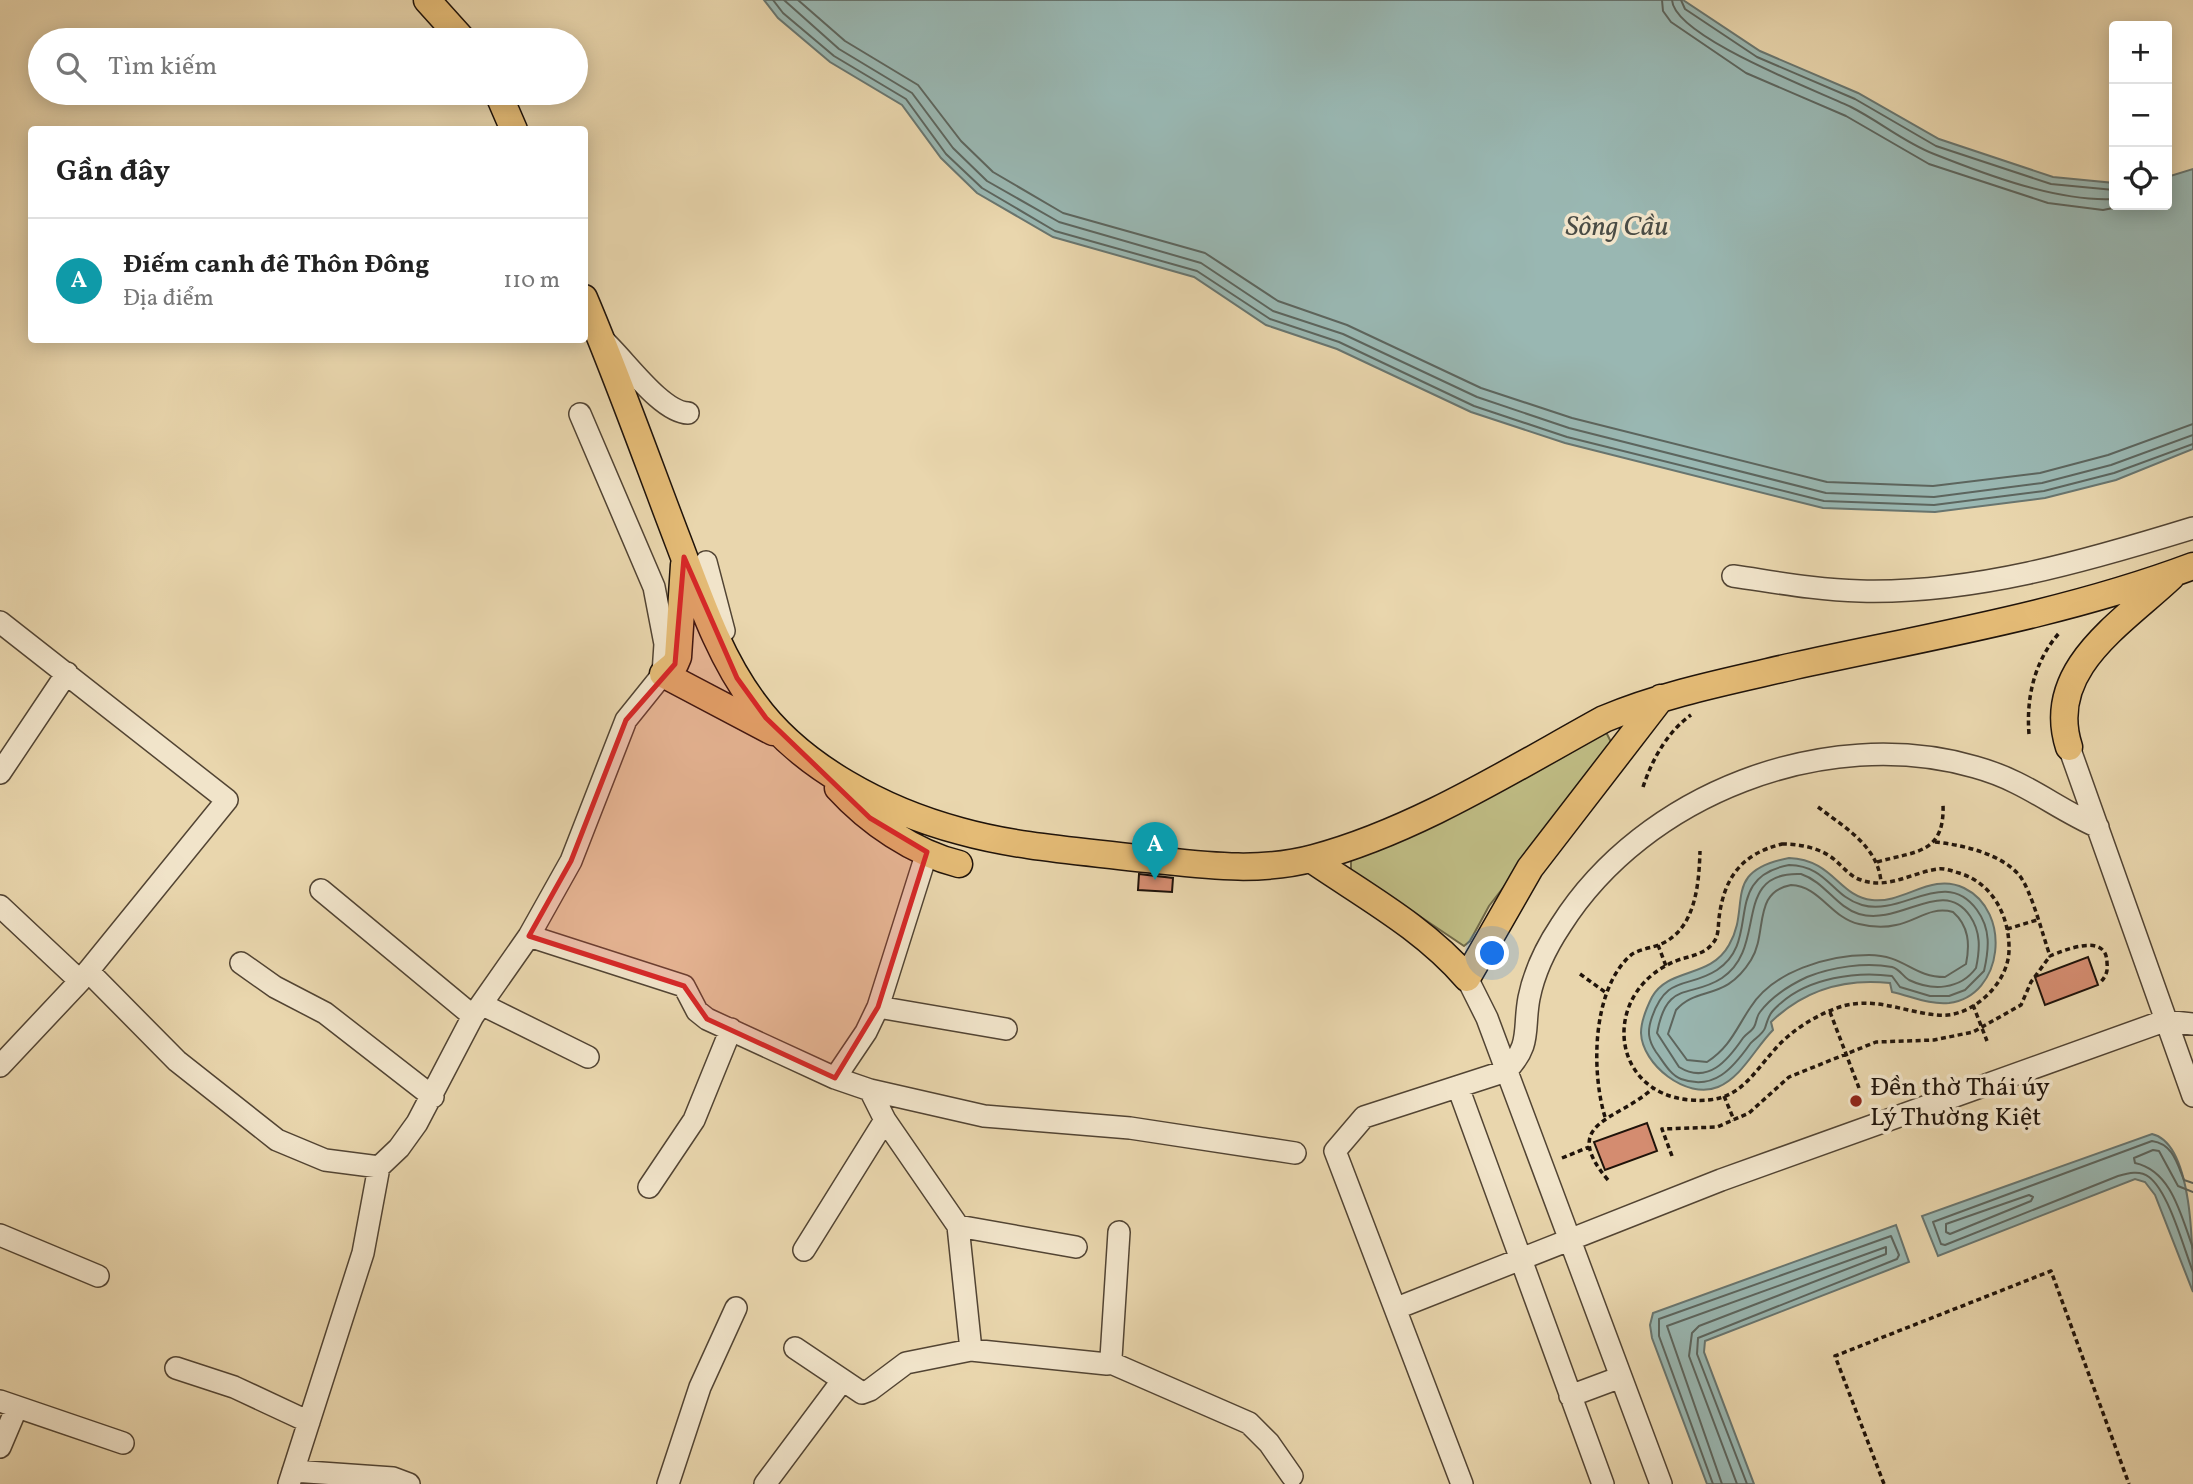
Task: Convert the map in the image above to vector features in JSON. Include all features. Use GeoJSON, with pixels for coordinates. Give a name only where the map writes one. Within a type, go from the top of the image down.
{"type":"FeatureCollection","features":[{"type":"Feature","properties":{"kind":"main road"},"geometry":{"type":"LineString","coordinates":[[427,0],[452,28]]}},
{"type":"Feature","properties":{"kind":"main road"},"geometry":{"type":"LineString","coordinates":[[503,105],[512,126]]}},
{"type":"Feature","properties":{"kind":"main road"},"geometry":{"type":"LineString","coordinates":[[588,308],[695,560],[709,622],[737,678],[781,735],[813,761],[870,818],[926,852],[960,864]]}},
{"type":"Feature","properties":{"kind":"main road"},"geometry":{"type":"LineString","coordinates":[[695,560],[678,657],[675,664],[663,674],[732,713],[781,735]]}},
{"type":"Feature","properties":{"kind":"main road"},"geometry":{"type":"LineString","coordinates":[[813,761],[860,790],[960,832],[1070,850],[1253,869],[1311,859],[1393,831],[1604,719],[1661,698],[1751,675],[2015,617],[2184,570]]}},
{"type":"Feature","properties":{"kind":"main road"},"geometry":{"type":"LineString","coordinates":[[2068,747],[2063,730],[2062,706],[2071,676],[2094,649],[2184,570]]}},
{"type":"Feature","properties":{"kind":"main road"},"geometry":{"type":"LineString","coordinates":[[1311,859],[1427,938],[1467,978],[1530,868],[1661,698]]}},
{"type":"Feature","properties":{"kind":"street"},"geometry":{"type":"LineString","coordinates":[[600,337],[661,402],[678,412],[688,413]]}},
{"type":"Feature","properties":{"kind":"street"},"geometry":{"type":"LineString","coordinates":[[409,1484],[393,1478],[291,1478],[363,1253],[379,1167],[400,1148],[433,1097],[478,1011],[529,936],[571,861],[626,720],[663,674],[665,644],[654,587],[580,414]]}},
{"type":"Feature","properties":{"kind":"street"},"geometry":{"type":"LineString","coordinates":[[1733,576],[1859,591],[1942,587],[2077,562],[2193,528]]}},
{"type":"Feature","properties":{"kind":"street"},"geometry":{"type":"LineString","coordinates":[[0,622],[227,800],[84,976],[0,1066]]}},
{"type":"Feature","properties":{"kind":"street"},"geometry":{"type":"LineString","coordinates":[[0,773],[67,673]]}},
{"type":"Feature","properties":{"kind":"street"},"geometry":{"type":"LineString","coordinates":[[2068,747],[2193,1096]]}},
{"type":"Feature","properties":{"kind":"street"},"geometry":{"type":"LineString","coordinates":[[1462,1484],[1335,1151],[1364,1117],[1506,1071],[1521,1056],[1535,974],[1560,925],[1602,872],[1651,830],[1714,795],[1761,775],[1818,760],[1864,755],[1930,756],[2018,781],[2098,827]]}},
{"type":"Feature","properties":{"kind":"street"},"geometry":{"type":"LineString","coordinates":[[835,1078],[866,1032],[878,1007],[926,852]]}},
{"type":"Feature","properties":{"kind":"street"},"geometry":{"type":"LineString","coordinates":[[321,890],[478,1011],[588,1058]]}},
{"type":"Feature","properties":{"kind":"street"},"geometry":{"type":"LineString","coordinates":[[0,906],[84,976],[177,1061],[277,1140],[325,1160],[379,1167]]}},
{"type":"Feature","properties":{"kind":"street"},"geometry":{"type":"LineString","coordinates":[[529,936],[684,986],[697,1011],[731,1030],[835,1078],[870,1090],[984,1116],[1130,1128],[1296,1153]]}},
{"type":"Feature","properties":{"kind":"street"},"geometry":{"type":"LineString","coordinates":[[241,963],[275,987],[325,1013],[433,1097]]}},
{"type":"Feature","properties":{"kind":"street"},"geometry":{"type":"LineString","coordinates":[[1467,978],[1487,1017],[1661,1484]]}},
{"type":"Feature","properties":{"kind":"street"},"geometry":{"type":"LineString","coordinates":[[878,1007],[1006,1029]]}},
{"type":"Feature","properties":{"kind":"street"},"geometry":{"type":"LineString","coordinates":[[1397,1308],[1569,1238],[2164,1021],[2193,1023]]}},
{"type":"Feature","properties":{"kind":"street"},"geometry":{"type":"LineString","coordinates":[[649,1187],[694,1120],[731,1030]]}},
{"type":"Feature","properties":{"kind":"street"},"geometry":{"type":"LineString","coordinates":[[1458,1087],[1603,1484]]}},
{"type":"Feature","properties":{"kind":"street"},"geometry":{"type":"LineString","coordinates":[[870,1090],[885,1120],[958,1226],[971,1350]]}},
{"type":"Feature","properties":{"kind":"street"},"geometry":{"type":"LineString","coordinates":[[804,1250],[885,1120]]}},
{"type":"Feature","properties":{"kind":"street"},"geometry":{"type":"LineString","coordinates":[[958,1226],[1076,1247]]}},
{"type":"Feature","properties":{"kind":"street"},"geometry":{"type":"LineString","coordinates":[[1109,1362],[1119,1231]]}},
{"type":"Feature","properties":{"kind":"street"},"geometry":{"type":"LineString","coordinates":[[0,1235],[98,1276]]}},
{"type":"Feature","properties":{"kind":"street"},"geometry":{"type":"LineString","coordinates":[[668,1484],[700,1387],[736,1308]]}},
{"type":"Feature","properties":{"kind":"street"},"geometry":{"type":"LineString","coordinates":[[795,1348],[858,1392],[865,1392],[906,1363],[971,1350],[1099,1366],[1109,1362],[1249,1423],[1269,1443],[1292,1476]]}},
{"type":"Feature","properties":{"kind":"street"},"geometry":{"type":"LineString","coordinates":[[176,1368],[234,1387],[309,1422]]}},
{"type":"Feature","properties":{"kind":"street"},"geometry":{"type":"LineString","coordinates":[[1570,1396],[1621,1377]]}},
{"type":"Feature","properties":{"kind":"street"},"geometry":{"type":"LineString","coordinates":[[765,1484],[842,1381]]}},
{"type":"Feature","properties":{"kind":"street"},"geometry":{"type":"LineString","coordinates":[[0,1447],[8,1404],[123,1443]]}},
{"type":"Feature","properties":{"kind":"path"},"geometry":{"type":"LineString","coordinates":[[2029,734],[2031,687],[2047,648],[2063,629]]}},
{"type":"Feature","properties":{"kind":"path"},"geometry":{"type":"LineString","coordinates":[[1643,787],[1651,764],[1672,732],[1701,709]]}},
{"type":"Feature","properties":{"kind":"path"},"geometry":{"type":"LineString","coordinates":[[1877,862],[1927,849],[1935,842],[1943,822],[1943,804]]}},
{"type":"Feature","properties":{"kind":"path"},"geometry":{"type":"LineString","coordinates":[[1818,807],[1854,835],[1877,862],[1881,883]]}},
{"type":"Feature","properties":{"kind":"path"},"geometry":{"type":"LineString","coordinates":[[1935,842],[1962,845],[2011,867],[2028,889],[2050,956]]}},
{"type":"Feature","properties":{"kind":"path"},"geometry":{"type":"LineString","coordinates":[[1796,844],[1813,849],[1833,858],[1860,880],[1881,883],[1942,868],[1972,877],[1996,901],[2007,929],[2009,955],[1996,988],[1973,1004],[1940,1016],[1900,1006],[1867,1003],[1843,1006],[1805,1023],[1777,1046],[1745,1086],[1724,1096],[1695,1100],[1676,1098],[1652,1089],[1628,1052],[1623,1025],[1625,1011],[1640,986],[1666,966],[1707,950],[1715,942],[1725,886],[1737,869],[1765,848],[1796,844]]}},
{"type":"Feature","properties":{"kind":"path"},"geometry":{"type":"LineString","coordinates":[[1605,1117],[1598,1089],[1600,1012],[1605,992],[1629,957],[1676,934],[1688,919],[1696,892],[1700,851]]}},
{"type":"Feature","properties":{"kind":"path"},"geometry":{"type":"LineString","coordinates":[[2007,929],[2037,920]]}},
{"type":"Feature","properties":{"kind":"path"},"geometry":{"type":"LineString","coordinates":[[1658,945],[1666,966]]}},
{"type":"Feature","properties":{"kind":"path"},"geometry":{"type":"LineString","coordinates":[[1672,1156],[1662,1129],[1717,1127],[1749,1113],[1789,1077],[1876,1042],[1958,1037],[1982,1028],[2021,1005],[2031,982],[2050,956],[2080,945],[2101,950],[2107,956],[2108,965],[2107,976],[2100,983]]}},
{"type":"Feature","properties":{"kind":"path"},"geometry":{"type":"LineString","coordinates":[[1580,974],[1605,992]]}},
{"type":"Feature","properties":{"kind":"path"},"geometry":{"type":"LineString","coordinates":[[1973,1004],[1987,1041]]}},
{"type":"Feature","properties":{"kind":"path"},"geometry":{"type":"LineString","coordinates":[[1830,1012],[1859,1088]]}},
{"type":"Feature","properties":{"kind":"path"},"geometry":{"type":"LineString","coordinates":[[1608,1180],[1594,1164],[1589,1147],[1595,1125],[1652,1089]]}},
{"type":"Feature","properties":{"kind":"path"},"geometry":{"type":"LineString","coordinates":[[1724,1096],[1734,1120]]}},
{"type":"Feature","properties":{"kind":"path"},"geometry":{"type":"LineString","coordinates":[[1559,1158],[1589,1147]]}},
{"type":"Feature","properties":{"kind":"path"},"geometry":{"type":"LineString","coordinates":[[1884,1484],[1835,1356],[2051,1271],[2129,1484]]}},
{"type":"Feature","properties":{"kind":"highlighted area"},"geometry":{"type":"Polygon","coordinates":[[[684,557],[737,678],[766,718],[870,818],[927,852],[878,1007],[835,1078],[707,1019],[684,986],[529,936],[571,861],[626,720],[675,664],[684,557]]]}},
{"type":"Feature","properties":{"kind":"shaded area"},"geometry":{"type":"Polygon","coordinates":[[[1606,732],[1612,744],[1604,758],[1489,906],[1470,941],[1464,946],[1351,870],[1351,857],[1606,732]]]}},
{"type":"Feature","properties":{"kind":"water","name":"Sông Cầu"},"geometry":{"type":"Polygon","coordinates":[[[764,0],[1683,0],[1760,51],[1858,93],[1939,139],[2053,177],[2109,183],[2109,210],[2172,210],[2172,175],[2193,169],[2193,449],[2116,480],[2045,498],[1935,512],[1823,508],[1565,443],[1471,412],[1337,349],[1266,325],[1194,277],[1053,237],[977,193],[941,158],[902,105],[830,62],[778,18],[764,0]]]}},
{"type":"Feature","properties":{"kind":"water"},"geometry":{"type":"Polygon","coordinates":[[[1789,858],[1816,865],[1851,892],[1872,900],[1895,898],[1940,884],[1964,888],[1979,899],[1990,915],[1995,933],[1991,970],[1981,985],[1967,997],[1949,1003],[1927,1001],[1892,992],[1890,983],[1857,982],[1811,994],[1771,1022],[1773,1030],[1727,1082],[1706,1090],[1680,1084],[1657,1067],[1643,1045],[1642,1024],[1652,997],[1669,981],[1701,968],[1721,956],[1735,931],[1746,881],[1754,872],[1768,864],[1789,858]]]}},
{"type":"Feature","properties":{"kind":"water"},"geometry":{"type":"Polygon","coordinates":[[[2152,1134],[2166,1142],[2176,1156],[2183,1177],[2191,1225],[2193,1292],[2155,1195],[2145,1182],[2135,1179],[1938,1256],[1922,1216],[2152,1134]]]}},
{"type":"Feature","properties":{"kind":"water"},"geometry":{"type":"Polygon","coordinates":[[[1896,1225],[1909,1262],[1705,1341],[1704,1352],[1754,1484],[1707,1484],[1652,1338],[1650,1325],[1653,1313],[1896,1225]]]}},
{"type":"Feature","properties":{"kind":"building"},"geometry":{"type":"Polygon","coordinates":[[[1139,874],[1173,878],[1172,892],[1138,890],[1139,874]]]}},
{"type":"Feature","properties":{"kind":"building"},"geometry":{"type":"Polygon","coordinates":[[[2088,957],[2098,985],[2045,1005],[2035,977],[2088,957]]]}},
{"type":"Feature","properties":{"kind":"building"},"geometry":{"type":"Polygon","coordinates":[[[1647,1123],[1657,1151],[1605,1170],[1594,1142],[1647,1123]]]}},
{"type":"Feature","properties":{"kind":"place","name":"Điếm canh đê Thôn Đông"},"geometry":{"type":"Point","coordinates":[1155,880]}},
{"type":"Feature","properties":{"kind":"place","name":"Đền thờ Thái úy Lý Thường Kiệt"},"geometry":{"type":"Point","coordinates":[1856,1101]}}]}
